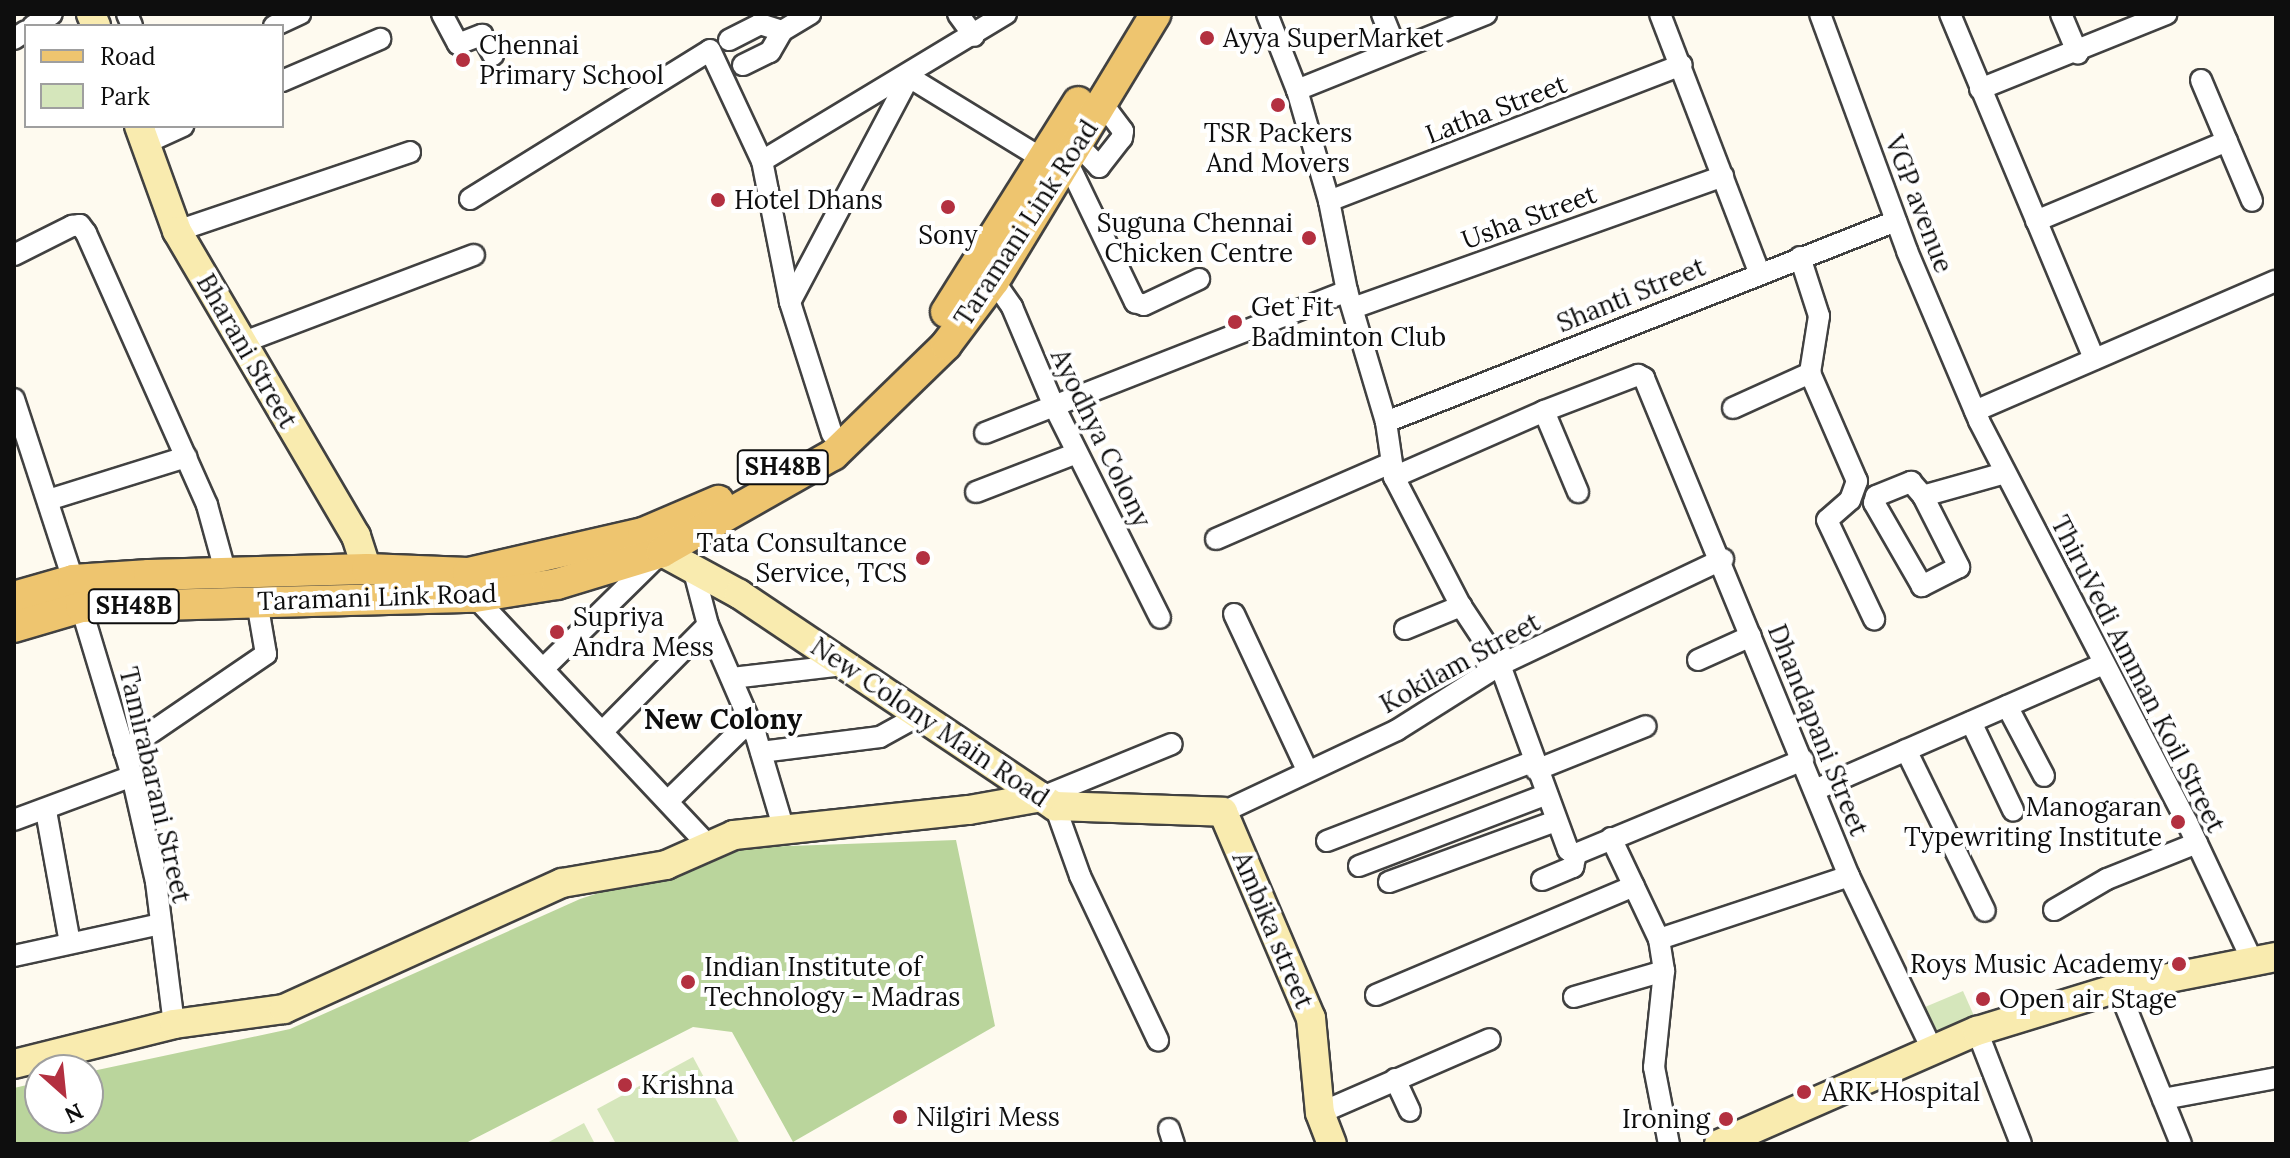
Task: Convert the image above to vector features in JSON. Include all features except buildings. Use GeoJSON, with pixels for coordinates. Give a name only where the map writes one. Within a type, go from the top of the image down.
{"type":"FeatureCollection","features":[{"type":"Feature","properties":{"kind":"main road","name":"Taramani Link Road"},"geometry":{"type":"LineString","coordinates":[[1063,155],[1131,14]]}},
{"type":"Feature","properties":{"kind":"main road","name":"Taramani Link Road"},"geometry":{"type":"LineString","coordinates":[[14,627],[77,594],[257,602],[475,597],[557,584],[662,552],[833,455],[946,345],[985,275],[1063,155],[1102,103],[1156,14]]}},
{"type":"Feature","properties":{"kind":"main road","name":"Taramani Link Road"},"geometry":{"type":"LineString","coordinates":[[14,597],[77,594],[226,574],[367,569],[468,573],[643,533],[785,466],[832,434],[930,336],[985,275]]}},
{"type":"Feature","properties":{"kind":"street"},"geometry":{"type":"LineString","coordinates":[[278,24],[300,14]]}},
{"type":"Feature","properties":{"kind":"street"},"geometry":{"type":"LineString","coordinates":[[442,14],[458,44],[482,35],[493,55]]}},
{"type":"Feature","properties":{"kind":"street"},"geometry":{"type":"LineString","coordinates":[[743,65],[777,46],[782,31],[810,14]]}},
{"type":"Feature","properties":{"kind":"street"},"geometry":{"type":"LineString","coordinates":[[958,14],[974,36]]}},
{"type":"Feature","properties":{"kind":"street"},"geometry":{"type":"LineString","coordinates":[[762,161],[909,77],[1006,14]]}},
{"type":"Feature","properties":{"kind":"street"},"geometry":{"type":"LineString","coordinates":[[1267,14],[1297,90],[1329,201],[1350,299],[1386,422],[1390,461],[1461,606],[1500,665],[1545,795],[1568,850],[1576,854]]}},
{"type":"Feature","properties":{"kind":"street"},"geometry":{"type":"LineString","coordinates":[[1382,14],[1396,49]]}},
{"type":"Feature","properties":{"kind":"street"},"geometry":{"type":"LineString","coordinates":[[1297,90],[1486,14]]}},
{"type":"Feature","properties":{"kind":"street"},"geometry":{"type":"LineString","coordinates":[[1660,14],[1759,272]]}},
{"type":"Feature","properties":{"kind":"street","name":"VGP avenue"},"geometry":{"type":"LineString","coordinates":[[1820,14],[1896,221],[1975,411]]}},
{"type":"Feature","properties":{"kind":"street"},"geometry":{"type":"LineString","coordinates":[[1950,14],[2094,359]]}},
{"type":"Feature","properties":{"kind":"street"},"geometry":{"type":"LineString","coordinates":[[2061,14],[2078,54]]}},
{"type":"Feature","properties":{"kind":"street"},"geometry":{"type":"LineString","coordinates":[[1980,89],[2078,54],[2167,14]]}},
{"type":"Feature","properties":{"kind":"street"},"geometry":{"type":"LineString","coordinates":[[729,40],[760,24],[782,31]]}},
{"type":"Feature","properties":{"kind":"street"},"geometry":{"type":"LineString","coordinates":[[284,80],[380,39]]}},
{"type":"Feature","properties":{"kind":"street"},"geometry":{"type":"LineString","coordinates":[[470,199],[710,50],[762,161],[790,302],[832,434]]}},
{"type":"Feature","properties":{"kind":"street","name":"Latha Street"},"geometry":{"type":"LineString","coordinates":[[1329,201],[1682,65]]}},
{"type":"Feature","properties":{"kind":"street"},"geometry":{"type":"LineString","coordinates":[[909,77],[1063,155],[1099,167]]}},
{"type":"Feature","properties":{"kind":"street"},"geometry":{"type":"LineString","coordinates":[[790,302],[909,77]]}},
{"type":"Feature","properties":{"kind":"street"},"geometry":{"type":"LineString","coordinates":[[2201,80],[2252,201]]}},
{"type":"Feature","properties":{"kind":"street"},"geometry":{"type":"LineString","coordinates":[[1087,194],[1099,167],[1123,134],[1102,103]]}},
{"type":"Feature","properties":{"kind":"street"},"geometry":{"type":"LineString","coordinates":[[142,134],[173,128]]}},
{"type":"Feature","properties":{"kind":"street","name":"Bharani Street"},"geometry":{"type":"LineString","coordinates":[[142,134],[177,231],[356,536],[367,569]]}},
{"type":"Feature","properties":{"kind":"street"},"geometry":{"type":"LineString","coordinates":[[2036,221],[2227,141]]}},
{"type":"Feature","properties":{"kind":"street"},"geometry":{"type":"LineString","coordinates":[[177,231],[410,152]]}},
{"type":"Feature","properties":{"kind":"street"},"geometry":{"type":"LineString","coordinates":[[1063,155],[1087,194],[1140,305],[1199,279]]}},
{"type":"Feature","properties":{"kind":"street","name":"Usha Street"},"geometry":{"type":"LineString","coordinates":[[985,433],[1053,404],[1350,299],[1723,176]]}},
{"type":"Feature","properties":{"kind":"street","name":"Shanti Street"},"geometry":{"type":"LineString","coordinates":[[1386,422],[1759,272],[1896,221]]}},
{"type":"Feature","properties":{"kind":"street"},"geometry":{"type":"LineString","coordinates":[[14,255],[66,229],[83,229],[207,505],[226,574]]}},
{"type":"Feature","properties":{"kind":"street"},"geometry":{"type":"LineString","coordinates":[[241,343],[474,255]]}},
{"type":"Feature","properties":{"kind":"street"},"geometry":{"type":"LineString","coordinates":[[1800,257],[1819,316],[1810,373],[1857,481],[1850,500],[1827,520],[1874,619]]}},
{"type":"Feature","properties":{"kind":"street","name":"Ayodhya Colony"},"geometry":{"type":"LineString","coordinates":[[985,275],[1012,307],[1053,404],[1160,618]]}},
{"type":"Feature","properties":{"kind":"street"},"geometry":{"type":"LineString","coordinates":[[1975,411],[2276,281]]}},
{"type":"Feature","properties":{"kind":"street"},"geometry":{"type":"LineString","coordinates":[[1733,408],[1810,373]]}},
{"type":"Feature","properties":{"kind":"street","name":"Dhandapani Street"},"geometry":{"type":"LineString","coordinates":[[1544,411],[1638,375],[1646,380],[1723,559],[1751,636],[1849,876],[1932,1049]]}},
{"type":"Feature","properties":{"kind":"street","name":"Tamirabarani Street"},"geometry":{"type":"LineString","coordinates":[[14,399],[132,776],[161,924],[174,1024]]}},
{"type":"Feature","properties":{"kind":"street"},"geometry":{"type":"LineString","coordinates":[[1216,539],[1390,461],[1544,411],[1578,492]]}},
{"type":"Feature","properties":{"kind":"street","name":"ThiruVedi Amman Koil Street"},"geometry":{"type":"LineString","coordinates":[[1975,411],[2197,843],[2264,959]]}},
{"type":"Feature","properties":{"kind":"street"},"geometry":{"type":"LineString","coordinates":[[976,492],[1077,453]]}},
{"type":"Feature","properties":{"kind":"street"},"geometry":{"type":"LineString","coordinates":[[48,500],[186,457]]}},
{"type":"Feature","properties":{"kind":"street"},"geometry":{"type":"LineString","coordinates":[[1923,496],[2005,473]]}},
{"type":"Feature","properties":{"kind":"street"},"geometry":{"type":"LineString","coordinates":[[1911,482],[1923,496],[1959,567],[1922,586],[1874,499],[1911,482]]}},
{"type":"Feature","properties":{"kind":"street"},"geometry":{"type":"LineString","coordinates":[[545,667],[662,552]]}},
{"type":"Feature","properties":{"kind":"street","name":"New Colony Main Road"},"geometry":{"type":"LineString","coordinates":[[662,552],[692,564],[1049,802],[1223,812]]}},
{"type":"Feature","properties":{"kind":"street","name":"Kokilam Street"},"geometry":{"type":"LineString","coordinates":[[1223,812],[1397,730],[1500,665],[1723,559]]}},
{"type":"Feature","properties":{"kind":"street"},"geometry":{"type":"LineString","coordinates":[[692,564],[708,625],[750,721],[784,830]]}},
{"type":"Feature","properties":{"kind":"street"},"geometry":{"type":"LineString","coordinates":[[475,597],[545,667],[708,845]]}},
{"type":"Feature","properties":{"kind":"street"},"geometry":{"type":"LineString","coordinates":[[124,751],[266,654],[257,602]]}},
{"type":"Feature","properties":{"kind":"street"},"geometry":{"type":"LineString","coordinates":[[1405,629],[1461,606]]}},
{"type":"Feature","properties":{"kind":"street"},"geometry":{"type":"LineString","coordinates":[[1234,614],[1307,770]]}},
{"type":"Feature","properties":{"kind":"street"},"geometry":{"type":"LineString","coordinates":[[603,731],[708,625]]}},
{"type":"Feature","properties":{"kind":"street"},"geometry":{"type":"LineString","coordinates":[[1698,660],[1751,636]]}},
{"type":"Feature","properties":{"kind":"street"},"geometry":{"type":"LineString","coordinates":[[1815,790],[2103,664]]}},
{"type":"Feature","properties":{"kind":"street"},"geometry":{"type":"LineString","coordinates":[[732,678],[845,665]]}},
{"type":"Feature","properties":{"kind":"street"},"geometry":{"type":"LineString","coordinates":[[2007,706],[2044,776]]}},
{"type":"Feature","properties":{"kind":"street"},"geometry":{"type":"LineString","coordinates":[[761,752],[880,737],[920,715]]}},
{"type":"Feature","properties":{"kind":"street"},"geometry":{"type":"LineString","coordinates":[[668,801],[750,721]]}},
{"type":"Feature","properties":{"kind":"street"},"geometry":{"type":"LineString","coordinates":[[1971,722],[2013,810]]}},
{"type":"Feature","properties":{"kind":"street"},"geometry":{"type":"LineString","coordinates":[[1327,841],[1646,726]]}},
{"type":"Feature","properties":{"kind":"street"},"geometry":{"type":"LineString","coordinates":[[14,1064],[174,1024],[284,1009],[562,883],[666,865],[734,835],[1049,802],[1172,744]]}},
{"type":"Feature","properties":{"kind":"street"},"geometry":{"type":"LineString","coordinates":[[1906,750],[1985,911]]}},
{"type":"Feature","properties":{"kind":"street"},"geometry":{"type":"LineString","coordinates":[[1576,854],[1803,760]]}},
{"type":"Feature","properties":{"kind":"street"},"geometry":{"type":"LineString","coordinates":[[14,820],[46,811],[92,787],[132,776]]}},
{"type":"Feature","properties":{"kind":"street"},"geometry":{"type":"LineString","coordinates":[[1359,866],[1545,795]]}},
{"type":"Feature","properties":{"kind":"street"},"geometry":{"type":"LineString","coordinates":[[1049,802],[1080,876],[1158,1040]]}},
{"type":"Feature","properties":{"kind":"street"},"geometry":{"type":"LineString","coordinates":[[46,811],[70,943]]}},
{"type":"Feature","properties":{"kind":"street","name":"Ambika street"},"geometry":{"type":"LineString","coordinates":[[1223,812],[1311,1018],[1320,1113],[1332,1144]]}},
{"type":"Feature","properties":{"kind":"street"},"geometry":{"type":"LineString","coordinates":[[1389,882],[1556,821]]}},
{"type":"Feature","properties":{"kind":"street"},"geometry":{"type":"LineString","coordinates":[[1611,838],[1659,939],[1664,971],[1654,1067],[1669,1144]]}},
{"type":"Feature","properties":{"kind":"street"},"geometry":{"type":"LineString","coordinates":[[2054,910],[2107,879],[2197,843]]}},
{"type":"Feature","properties":{"kind":"street"},"geometry":{"type":"LineString","coordinates":[[1542,880],[1573,867],[1576,854]]}},
{"type":"Feature","properties":{"kind":"street"},"geometry":{"type":"LineString","coordinates":[[1659,939],[1849,876]]}},
{"type":"Feature","properties":{"kind":"street"},"geometry":{"type":"LineString","coordinates":[[1376,995],[1634,886]]}},
{"type":"Feature","properties":{"kind":"street"},"geometry":{"type":"LineString","coordinates":[[14,956],[161,924]]}},
{"type":"Feature","properties":{"kind":"street"},"geometry":{"type":"LineString","coordinates":[[1725,1143],[1977,1031],[2118,988],[2264,959]]}},
{"type":"Feature","properties":{"kind":"street"},"geometry":{"type":"LineString","coordinates":[[1574,997],[1664,971]]}},
{"type":"Feature","properties":{"kind":"street"},"geometry":{"type":"LineString","coordinates":[[2118,988],[2181,1144]]}},
{"type":"Feature","properties":{"kind":"street"},"geometry":{"type":"LineString","coordinates":[[1977,1031],[2021,1144]]}},
{"type":"Feature","properties":{"kind":"street"},"geometry":{"type":"LineString","coordinates":[[1320,1113],[1490,1039]]}},
{"type":"Feature","properties":{"kind":"street"},"geometry":{"type":"LineString","coordinates":[[2163,1099],[2276,1078]]}},
{"type":"Feature","properties":{"kind":"street"},"geometry":{"type":"LineString","coordinates":[[1395,1079],[1410,1111]]}},
{"type":"Feature","properties":{"kind":"green space","name":"Indian Institute of Technology - Madras"},"geometry":{"type":"Polygon","coordinates":[[[956,840],[995,1026],[793,1142],[732,1032],[693,1027],[464,1144],[14,1144],[14,1088],[24,1086],[24,1134],[104,1134],[104,1069],[290,1029],[580,899],[737,848],[956,840]]]}},
{"type":"Feature","properties":{"kind":"green space"},"geometry":{"type":"Polygon","coordinates":[[[1963,991],[1975,1018],[1932,1042],[1918,1010],[1963,991]]]}},
{"type":"Feature","properties":{"kind":"green space"},"geometry":{"type":"Polygon","coordinates":[[[693,1057],[740,1144],[616,1144],[597,1109],[693,1057]]]}},
{"type":"Feature","properties":{"kind":"green space"},"geometry":{"type":"Polygon","coordinates":[[[584,1123],[595,1144],[545,1144],[584,1123]]]}},
{"type":"Feature","properties":{"kind":"place","name":"Ayya SuperMarket"},"geometry":{"type":"Point","coordinates":[1207,38]}},
{"type":"Feature","properties":{"kind":"place","name":"Chennai Primary School"},"geometry":{"type":"Point","coordinates":[463,60]}},
{"type":"Feature","properties":{"kind":"place","name":"TSR Packers And Movers"},"geometry":{"type":"Point","coordinates":[1278,105]}},
{"type":"Feature","properties":{"kind":"place","name":"Hotel Dhans"},"geometry":{"type":"Point","coordinates":[718,200]}},
{"type":"Feature","properties":{"kind":"place","name":"Sony"},"geometry":{"type":"Point","coordinates":[948,207]}},
{"type":"Feature","properties":{"kind":"place","name":"Suguna Chennai Chicken Centre"},"geometry":{"type":"Point","coordinates":[1309,238]}},
{"type":"Feature","properties":{"kind":"place","name":"Get Fit Badminton Club"},"geometry":{"type":"Point","coordinates":[1235,322]}},
{"type":"Feature","properties":{"kind":"place","name":"Tata Consultance Service, TCS"},"geometry":{"type":"Point","coordinates":[923,558]}},
{"type":"Feature","properties":{"kind":"place","name":"Supriya Andra Mess"},"geometry":{"type":"Point","coordinates":[557,632]}},
{"type":"Feature","properties":{"kind":"place","name":"Manogaran Typewriting Institute"},"geometry":{"type":"Point","coordinates":[2178,822]}},
{"type":"Feature","properties":{"kind":"place","name":"Roys Music Academy"},"geometry":{"type":"Point","coordinates":[2179,964]}},
{"type":"Feature","properties":{"kind":"place","name":"Indian Institute of Technology - Madras"},"geometry":{"type":"Point","coordinates":[688,982]}},
{"type":"Feature","properties":{"kind":"place","name":"Open air Stage"},"geometry":{"type":"Point","coordinates":[1983,999]}},
{"type":"Feature","properties":{"kind":"place","name":"Krishna"},"geometry":{"type":"Point","coordinates":[625,1085]}},
{"type":"Feature","properties":{"kind":"place","name":"ARK Hospital"},"geometry":{"type":"Point","coordinates":[1804,1092]}},
{"type":"Feature","properties":{"kind":"place","name":"Nilgiri Mess"},"geometry":{"type":"Point","coordinates":[900,1117]}},
{"type":"Feature","properties":{"kind":"place","name":"Ironing"},"geometry":{"type":"Point","coordinates":[1726,1119]}},
{"type":"Feature","properties":{"kind":"district","name":"New Colony"},"geometry":{"type":"Point","coordinates":[723,719]}}]}
